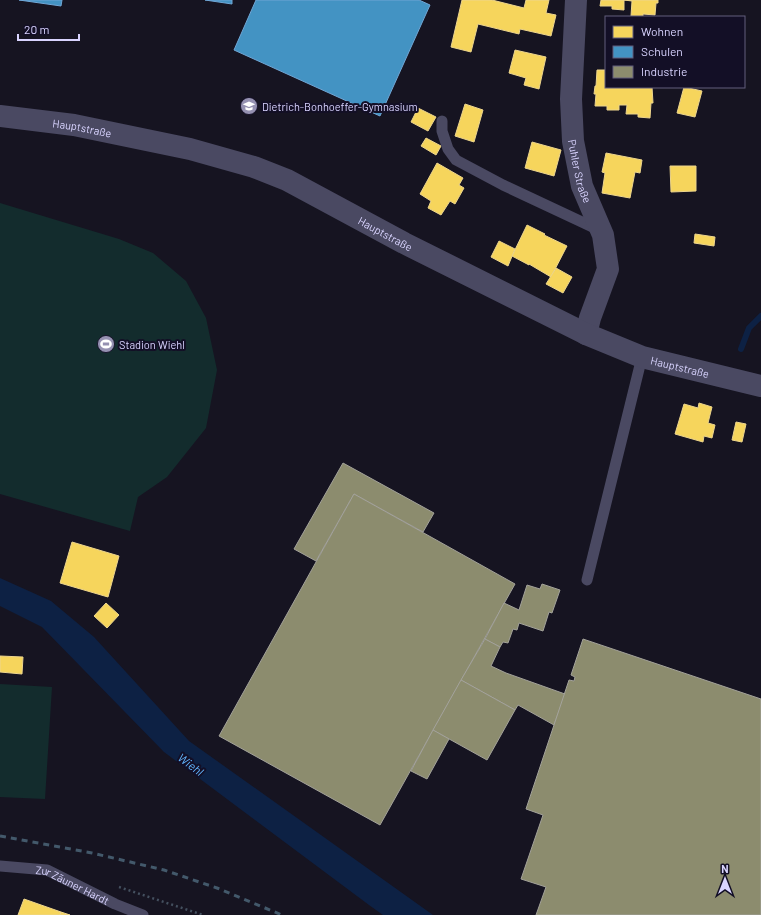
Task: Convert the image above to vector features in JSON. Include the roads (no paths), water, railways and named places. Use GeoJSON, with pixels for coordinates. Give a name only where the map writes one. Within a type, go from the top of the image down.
{"type":"FeatureCollection","features":[{"type":"Feature","properties":{"kind":"street","name":"Puhler Straße"},"geometry":{"type":"LineString","coordinates":[[576,0],[571,99],[573,141],[582,186],[601,231],[608,269],[590,318],[586,334]]}},
{"type":"Feature","properties":{"kind":"street","name":"Hauptstraße"},"geometry":{"type":"LineString","coordinates":[[0,116],[74,125],[190,149],[254,168],[287,180],[404,243],[586,334],[642,357],[761,386]]}},
{"type":"Feature","properties":{"kind":"lane"},"geometry":{"type":"LineString","coordinates":[[442,121],[442,131],[448,149],[456,160],[503,185],[601,231]]}},
{"type":"Feature","properties":{"kind":"lane"},"geometry":{"type":"LineString","coordinates":[[586,580],[642,357]]}},
{"type":"Feature","properties":{"kind":"lane","name":"Zur Zäuner Hardt"},"geometry":{"type":"LineString","coordinates":[[0,866],[47,870],[115,904],[142,915]]}},
{"type":"Feature","properties":{"kind":"water","name":"Wiehl"},"geometry":{"type":"Polygon","coordinates":[[[0,578],[51,601],[94,637],[189,741],[433,915],[383,915],[164,752],[42,627],[0,606],[0,578]]]}},
{"type":"Feature","properties":{"kind":"waterway"},"geometry":{"type":"LineString","coordinates":[[741,349],[749,328],[761,316]]}},
{"type":"Feature","properties":{"kind":"railway"},"geometry":{"type":"LineString","coordinates":[[0,836],[92,853],[164,870],[217,888],[282,915]]}},
{"type":"Feature","properties":{"kind":"place","name":"Dietrich-Bonhoeffer-Gymnasium"},"geometry":{"type":"Point","coordinates":[249,106]}},
{"type":"Feature","properties":{"kind":"place","name":"Stadion Wiehl"},"geometry":{"type":"Point","coordinates":[106,344]}}]}
